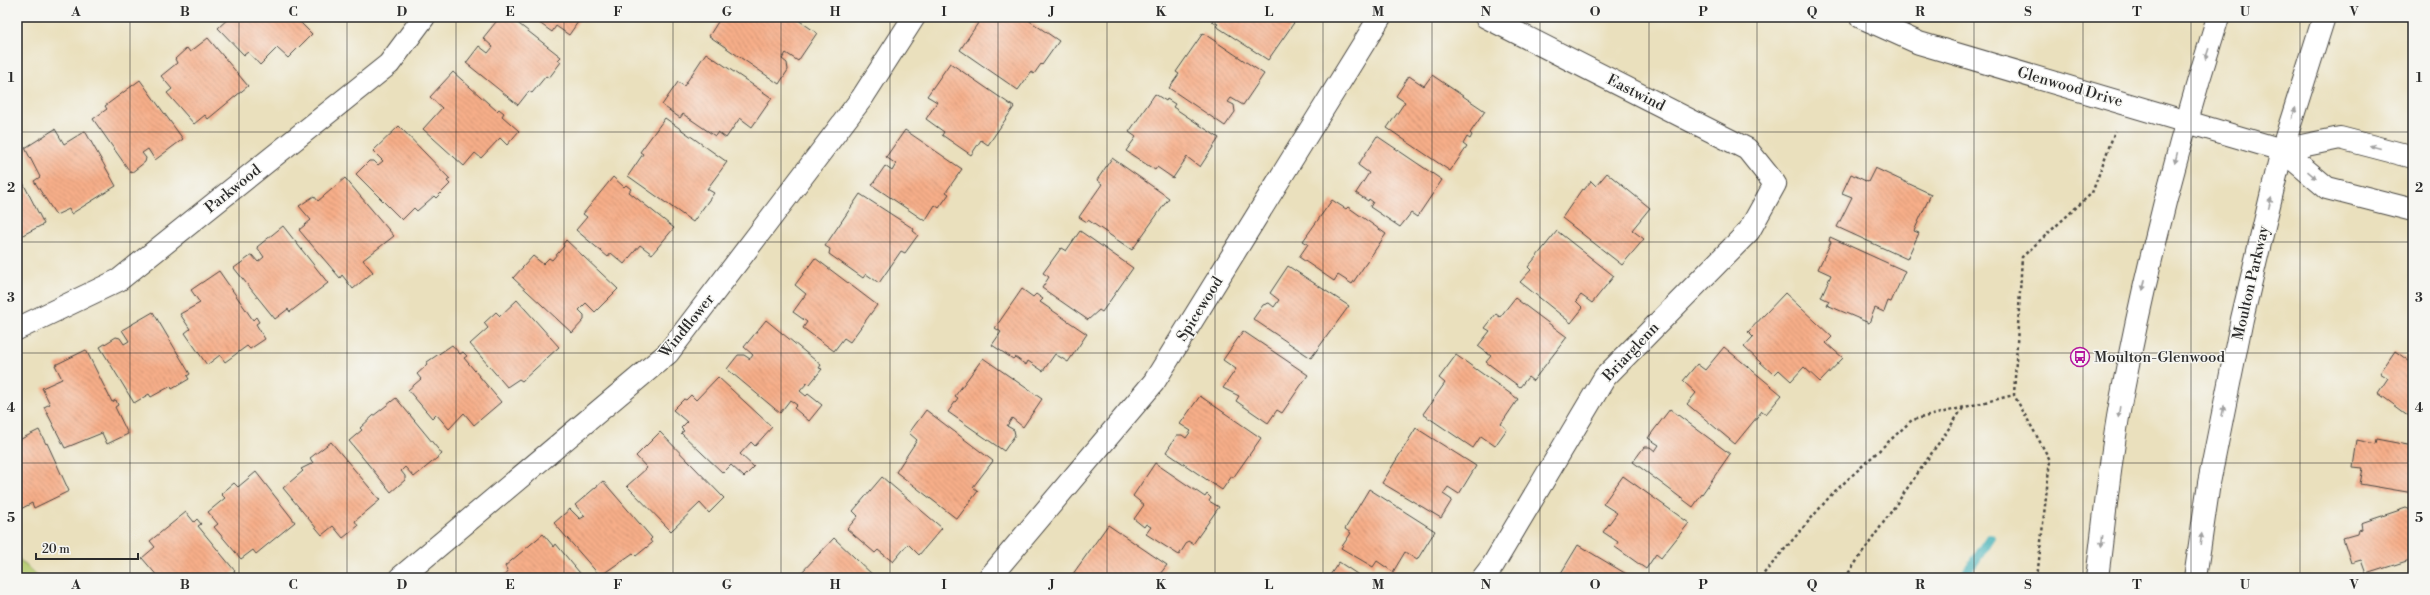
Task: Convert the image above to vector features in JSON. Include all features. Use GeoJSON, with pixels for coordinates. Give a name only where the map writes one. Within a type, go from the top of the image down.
{"type":"FeatureCollection","features":[{"type":"Feature","properties":{"kind":"street","name":"Parkwood"},"geometry":{"type":"LineString","coordinates":[[17,329],[119,280],[389,64],[424,17]]}},
{"type":"Feature","properties":{"kind":"street","name":"Windflower"},"geometry":{"type":"LineString","coordinates":[[400,578],[668,353],[862,98],[914,17]]}},
{"type":"Feature","properties":{"kind":"street","name":"Spicewood"},"geometry":{"type":"LineString","coordinates":[[989,578],[1154,382],[1380,17]]}},
{"type":"Feature","properties":{"kind":"street","name":"Eastwind"},"geometry":{"type":"LineString","coordinates":[[1486,17],[1747,150],[1775,184]]}},
{"type":"Feature","properties":{"kind":"street","name":"Glenwood Drive"},"geometry":{"type":"LineString","coordinates":[[1861,17],[1919,42],[2282,150]]}},
{"type":"Feature","properties":{"kind":"street"},"geometry":{"type":"LineString","coordinates":[[2098,578],[2121,396],[2147,271],[2185,121],[2218,17]]}},
{"type":"Feature","properties":{"kind":"street","name":"Moulton Parkway"},"geometry":{"type":"LineString","coordinates":[[2195,578],[2209,483],[2239,335],[2282,150],[2324,17]]}},
{"type":"Feature","properties":{"kind":"street"},"geometry":{"type":"LineString","coordinates":[[2282,150],[2340,138],[2413,157]]}},
{"type":"Feature","properties":{"kind":"street"},"geometry":{"type":"LineString","coordinates":[[2282,150],[2327,188],[2413,210]]}},
{"type":"Feature","properties":{"kind":"street","name":"Briarglenn"},"geometry":{"type":"LineString","coordinates":[[1483,578],[1493,565],[1605,377],[1749,230],[1775,184]]}},
{"type":"Feature","properties":{"kind":"path"},"geometry":{"type":"LineString","coordinates":[[2037,578],[2050,460],[2014,396],[2022,257],[2092,193],[2126,103]]}},
{"type":"Feature","properties":{"kind":"path"},"geometry":{"type":"LineString","coordinates":[[1760,578],[1832,494],[1912,420],[2014,396]]}},
{"type":"Feature","properties":{"kind":"path"},"geometry":{"type":"LineString","coordinates":[[1845,578],[1964,408]]}},
{"type":"Feature","properties":{"kind":"green space"},"geometry":{"type":"Polygon","coordinates":[[[17,557],[39,578],[17,578],[17,557]]]}},
{"type":"Feature","properties":{"kind":"building"},"geometry":{"type":"Polygon","coordinates":[[[230,17],[295,17],[312,34],[288,58],[277,48],[260,65],[248,52],[244,55],[218,28],[230,17]]]}},
{"type":"Feature","properties":{"kind":"building"},"geometry":{"type":"Polygon","coordinates":[[[500,17],[510,17],[561,57],[558,60],[561,62],[549,78],[546,76],[532,93],[529,91],[518,105],[466,63],[479,46],[488,53],[493,47],[483,38],[500,17]]]}},
{"type":"Feature","properties":{"kind":"building"},"geometry":{"type":"Polygon","coordinates":[[[531,17],[588,17],[584,22],[580,19],[569,35],[556,26],[552,32],[531,17]]]}},
{"type":"Feature","properties":{"kind":"building"},"geometry":{"type":"Polygon","coordinates":[[[721,17],[794,17],[817,33],[798,61],[786,53],[782,59],[787,63],[788,70],[779,84],[709,36],[721,17]]]}},
{"type":"Feature","properties":{"kind":"building"},"geometry":{"type":"Polygon","coordinates":[[[982,17],[1024,17],[1059,41],[1042,65],[1041,64],[1034,74],[1031,72],[1018,90],[960,50],[982,17]]]}},
{"type":"Feature","properties":{"kind":"building"},"geometry":{"type":"Polygon","coordinates":[[[1215,17],[1298,17],[1268,60],[1216,26],[1218,24],[1212,21],[1215,17]]]}},
{"type":"Feature","properties":{"kind":"building"},"geometry":{"type":"Polygon","coordinates":[[[1203,33],[1264,74],[1243,105],[1231,98],[1228,102],[1234,105],[1235,112],[1225,126],[1169,88],[1179,74],[1176,72],[1203,33]]]}},
{"type":"Feature","properties":{"kind":"building"},"geometry":{"type":"Polygon","coordinates":[[[208,38],[248,86],[208,119],[205,115],[194,124],[167,93],[172,89],[161,76],[177,63],[175,59],[187,48],[190,52],[208,38]]]}},
{"type":"Feature","properties":{"kind":"building"},"geometry":{"type":"Polygon","coordinates":[[[706,53],[772,98],[752,127],[740,118],[726,138],[718,132],[715,136],[683,114],[680,118],[662,105],[678,82],[684,86],[706,53]]]}},
{"type":"Feature","properties":{"kind":"building"},"geometry":{"type":"Polygon","coordinates":[[[950,63],[1014,107],[988,145],[981,140],[971,155],[942,135],[944,132],[926,119],[937,102],[927,96],[950,63]]]}},
{"type":"Feature","properties":{"kind":"building"},"geometry":{"type":"Polygon","coordinates":[[[453,72],[497,111],[499,109],[504,113],[502,116],[519,131],[507,145],[500,138],[481,158],[475,153],[464,166],[423,129],[442,108],[430,97],[453,72]]]}},
{"type":"Feature","properties":{"kind":"building"},"geometry":{"type":"Polygon","coordinates":[[[1432,75],[1485,111],[1470,133],[1472,135],[1470,139],[1467,137],[1463,144],[1467,147],[1450,171],[1387,128],[1405,102],[1396,96],[1409,76],[1424,86],[1432,75]]]}},
{"type":"Feature","properties":{"kind":"building"},"geometry":{"type":"Polygon","coordinates":[[[140,80],[183,139],[155,160],[148,149],[142,153],[146,158],[145,162],[131,173],[93,119],[107,109],[105,106],[140,80]]]}},
{"type":"Feature","properties":{"kind":"building"},"geometry":{"type":"Polygon","coordinates":[[[1155,94],[1166,101],[1167,99],[1175,104],[1173,107],[1219,138],[1200,167],[1187,157],[1173,178],[1157,167],[1155,170],[1126,151],[1136,137],[1129,132],[1155,94]]]}},
{"type":"Feature","properties":{"kind":"building"},"geometry":{"type":"Polygon","coordinates":[[[665,118],[727,162],[707,189],[714,193],[693,222],[628,176],[643,154],[640,152],[665,118]]]}},
{"type":"Feature","properties":{"kind":"building"},"geometry":{"type":"Polygon","coordinates":[[[399,126],[450,179],[447,181],[450,184],[436,198],[434,196],[417,211],[414,208],[402,220],[356,174],[369,161],[374,161],[378,165],[383,161],[373,151],[399,126]]]}},
{"type":"Feature","properties":{"kind":"building"},"geometry":{"type":"Polygon","coordinates":[[[55,129],[64,144],[85,131],[116,186],[71,214],[69,209],[56,215],[34,181],[40,177],[25,148],[55,129]]]}},
{"type":"Feature","properties":{"kind":"building"},"geometry":{"type":"Polygon","coordinates":[[[905,130],[962,169],[946,192],[949,194],[939,208],[935,205],[925,221],[872,185],[885,166],[892,171],[896,164],[886,157],[905,130]]]}},
{"type":"Feature","properties":{"kind":"building"},"geometry":{"type":"Polygon","coordinates":[[[1377,136],[1442,180],[1417,217],[1411,213],[1400,227],[1370,207],[1373,202],[1369,199],[1368,201],[1356,193],[1369,173],[1358,165],[1377,136]]]}},
{"type":"Feature","properties":{"kind":"building"},"geometry":{"type":"Polygon","coordinates":[[[1112,158],[1169,198],[1132,250],[1088,220],[1087,222],[1079,217],[1102,184],[1097,180],[1112,158]]]}},
{"type":"Feature","properties":{"kind":"building"},"geometry":{"type":"Polygon","coordinates":[[[1875,168],[1931,194],[1914,231],[1919,233],[1907,259],[1837,227],[1852,197],[1842,193],[1851,174],[1868,182],[1875,168]]]}},
{"type":"Feature","properties":{"kind":"building"},"geometry":{"type":"Polygon","coordinates":[[[17,171],[44,224],[17,238],[17,171]]]}},
{"type":"Feature","properties":{"kind":"building"},"geometry":{"type":"Polygon","coordinates":[[[1607,173],[1650,208],[1632,230],[1644,239],[1622,265],[1562,218],[1582,189],[1584,190],[1591,181],[1596,186],[1607,173]]]}},
{"type":"Feature","properties":{"kind":"building"},"geometry":{"type":"Polygon","coordinates":[[[613,177],[624,187],[626,185],[631,189],[629,192],[674,228],[652,254],[640,245],[624,264],[611,253],[608,257],[576,230],[587,217],[583,214],[613,177]]]}},
{"type":"Feature","properties":{"kind":"building"},"geometry":{"type":"Polygon","coordinates":[[[345,178],[394,236],[363,260],[373,272],[353,289],[342,275],[340,278],[299,230],[311,220],[299,206],[314,196],[318,201],[345,178]]]}},
{"type":"Feature","properties":{"kind":"building"},"geometry":{"type":"Polygon","coordinates":[[[860,194],[914,229],[913,231],[918,235],[905,253],[901,251],[879,283],[866,274],[863,278],[829,254],[830,249],[825,246],[860,194]]]}},
{"type":"Feature","properties":{"kind":"building"},"geometry":{"type":"Polygon","coordinates":[[[1332,200],[1346,209],[1348,207],[1386,234],[1352,284],[1338,275],[1334,281],[1299,257],[1308,244],[1303,241],[1332,200]]]}},
{"type":"Feature","properties":{"kind":"building"},"geometry":{"type":"Polygon","coordinates":[[[283,226],[328,283],[290,312],[288,309],[275,319],[234,268],[252,255],[258,262],[264,257],[257,247],[283,226]]]}},
{"type":"Feature","properties":{"kind":"building"},"geometry":{"type":"Polygon","coordinates":[[[1080,231],[1133,268],[1102,312],[1099,310],[1088,320],[1042,288],[1049,277],[1043,273],[1061,248],[1066,251],[1080,231]]]}},
{"type":"Feature","properties":{"kind":"building"},"geometry":{"type":"Polygon","coordinates":[[[1557,231],[1614,276],[1592,303],[1581,295],[1576,301],[1583,308],[1571,323],[1520,282],[1531,270],[1528,267],[1557,231]]]}},
{"type":"Feature","properties":{"kind":"building"},"geometry":{"type":"Polygon","coordinates":[[[1830,237],[1905,271],[1891,302],[1888,301],[1884,312],[1875,308],[1869,323],[1827,305],[1829,301],[1821,297],[1831,275],[1818,269],[1831,242],[1829,241],[1830,237]]]}},
{"type":"Feature","properties":{"kind":"building"},"geometry":{"type":"Polygon","coordinates":[[[566,240],[618,289],[595,312],[586,303],[579,310],[584,315],[584,320],[572,333],[513,278],[533,256],[543,264],[549,258],[552,260],[564,246],[563,244],[566,240]]]}},
{"type":"Feature","properties":{"kind":"building"},"geometry":{"type":"Polygon","coordinates":[[[815,258],[877,305],[850,342],[844,338],[834,351],[803,328],[807,322],[793,312],[806,294],[795,285],[815,258]]]}},
{"type":"Feature","properties":{"kind":"building"},"geometry":{"type":"Polygon","coordinates":[[[1288,266],[1349,306],[1311,358],[1253,319],[1263,305],[1269,303],[1274,307],[1279,300],[1270,293],[1288,266]]]}},
{"type":"Feature","properties":{"kind":"building"},"geometry":{"type":"Polygon","coordinates":[[[219,271],[253,320],[256,317],[259,322],[256,324],[265,339],[250,349],[247,346],[225,362],[220,355],[207,365],[185,333],[190,329],[180,314],[200,303],[191,290],[219,271]]]}},
{"type":"Feature","properties":{"kind":"building"},"geometry":{"type":"Polygon","coordinates":[[[1022,289],[1033,297],[1036,294],[1043,299],[1040,302],[1087,334],[1068,362],[1055,354],[1043,371],[1028,361],[1026,365],[1015,357],[1013,359],[992,345],[1001,332],[995,328],[1022,289]]]}},
{"type":"Feature","properties":{"kind":"building"},"geometry":{"type":"Polygon","coordinates":[[[1785,293],[1832,337],[1826,343],[1843,358],[1820,382],[1804,367],[1791,381],[1779,370],[1774,375],[1744,347],[1753,337],[1748,332],[1785,293]]]}},
{"type":"Feature","properties":{"kind":"building"},"geometry":{"type":"Polygon","coordinates":[[[1515,298],[1567,337],[1533,381],[1528,377],[1520,387],[1486,362],[1491,356],[1478,346],[1490,331],[1485,328],[1496,314],[1500,317],[1515,298]]]}},
{"type":"Feature","properties":{"kind":"building"},"geometry":{"type":"Polygon","coordinates":[[[517,300],[559,347],[522,381],[519,379],[507,387],[470,344],[488,328],[484,323],[496,312],[500,316],[517,300]]]}},
{"type":"Feature","properties":{"kind":"building"},"geometry":{"type":"Polygon","coordinates":[[[153,312],[190,374],[187,376],[189,379],[172,389],[171,386],[151,397],[149,394],[134,403],[100,347],[116,337],[120,338],[124,344],[129,341],[122,330],[153,312]]]}},
{"type":"Feature","properties":{"kind":"building"},"geometry":{"type":"Polygon","coordinates":[[[766,320],[821,365],[819,368],[822,369],[810,384],[807,383],[800,391],[806,396],[808,394],[822,405],[809,421],[794,408],[797,405],[790,400],[780,413],[727,369],[738,355],[744,355],[750,359],[753,355],[744,347],[766,320]]]}},
{"type":"Feature","properties":{"kind":"building"},"geometry":{"type":"Polygon","coordinates":[[[1243,331],[1308,375],[1282,413],[1277,410],[1268,423],[1236,401],[1239,396],[1223,388],[1236,369],[1223,360],[1243,331]]]}},
{"type":"Feature","properties":{"kind":"building"},"geometry":{"type":"Polygon","coordinates":[[[452,345],[460,354],[463,352],[467,356],[464,358],[501,402],[474,425],[464,413],[449,429],[436,414],[432,418],[408,390],[421,379],[417,374],[426,366],[427,362],[452,345]]]}},
{"type":"Feature","properties":{"kind":"building"},"geometry":{"type":"Polygon","coordinates":[[[1724,347],[1782,395],[1766,414],[1762,411],[1735,444],[1687,404],[1696,393],[1683,381],[1697,364],[1705,370],[1724,347]]]}},
{"type":"Feature","properties":{"kind":"building"},"geometry":{"type":"Polygon","coordinates":[[[86,350],[112,402],[116,400],[118,405],[115,407],[128,434],[107,444],[102,433],[65,448],[44,407],[50,404],[42,388],[62,379],[55,365],[86,350]]]}},
{"type":"Feature","properties":{"kind":"building"},"geometry":{"type":"Polygon","coordinates":[[[2395,351],[2413,364],[2413,419],[2378,393],[2388,378],[2380,373],[2395,351]]]}},
{"type":"Feature","properties":{"kind":"building"},"geometry":{"type":"Polygon","coordinates":[[[1456,355],[1518,399],[1501,424],[1507,429],[1495,446],[1481,436],[1473,448],[1423,414],[1445,383],[1439,378],[1456,355]]]}},
{"type":"Feature","properties":{"kind":"building"},"geometry":{"type":"Polygon","coordinates":[[[983,358],[1042,399],[1023,427],[1012,418],[1007,426],[1014,430],[1015,435],[1004,451],[948,412],[958,398],[955,396],[983,358]]]}},
{"type":"Feature","properties":{"kind":"building"},"geometry":{"type":"Polygon","coordinates":[[[718,377],[772,427],[755,446],[751,442],[740,454],[754,467],[744,477],[731,465],[723,473],[681,433],[684,431],[681,428],[687,422],[673,410],[684,399],[686,400],[691,395],[696,400],[718,377]]]}},
{"type":"Feature","properties":{"kind":"building"},"geometry":{"type":"Polygon","coordinates":[[[1200,396],[1261,438],[1233,478],[1232,476],[1222,490],[1166,452],[1177,435],[1182,435],[1186,438],[1191,431],[1180,424],[1200,396]]]}},
{"type":"Feature","properties":{"kind":"building"},"geometry":{"type":"Polygon","coordinates":[[[396,398],[442,454],[414,477],[405,467],[401,471],[405,476],[405,480],[391,492],[349,441],[362,430],[360,428],[373,416],[396,398]]]}},
{"type":"Feature","properties":{"kind":"building"},"geometry":{"type":"Polygon","coordinates":[[[1670,409],[1730,454],[1693,507],[1633,462],[1644,447],[1650,447],[1655,451],[1659,445],[1648,438],[1670,409]]]}},
{"type":"Feature","properties":{"kind":"building"},"geometry":{"type":"Polygon","coordinates":[[[926,410],[993,461],[973,487],[978,491],[957,519],[896,472],[917,440],[909,433],[926,410]]]}},
{"type":"Feature","properties":{"kind":"building"},"geometry":{"type":"Polygon","coordinates":[[[1416,428],[1476,466],[1459,494],[1448,487],[1443,494],[1452,500],[1441,518],[1382,483],[1416,428]]]}},
{"type":"Feature","properties":{"kind":"building"},"geometry":{"type":"Polygon","coordinates":[[[39,430],[46,444],[47,443],[69,491],[34,508],[32,503],[17,511],[17,441],[39,430]]]}},
{"type":"Feature","properties":{"kind":"building"},"geometry":{"type":"Polygon","coordinates":[[[660,432],[724,498],[709,513],[700,503],[671,531],[627,486],[647,468],[636,456],[660,432]]]}},
{"type":"Feature","properties":{"kind":"building"},"geometry":{"type":"Polygon","coordinates":[[[2376,439],[2413,446],[2413,493],[2360,484],[2363,468],[2353,467],[2357,440],[2375,444],[2376,439]]]}},
{"type":"Feature","properties":{"kind":"building"},"geometry":{"type":"Polygon","coordinates":[[[331,442],[380,500],[355,521],[358,526],[343,538],[333,526],[322,535],[283,488],[303,471],[301,469],[313,463],[310,458],[331,442]]]}},
{"type":"Feature","properties":{"kind":"building"},"geometry":{"type":"Polygon","coordinates":[[[1155,463],[1205,497],[1207,494],[1211,498],[1209,501],[1219,507],[1193,544],[1188,541],[1179,555],[1146,534],[1151,527],[1146,524],[1144,527],[1134,519],[1144,505],[1133,496],[1155,463]]]}},
{"type":"Feature","properties":{"kind":"building"},"geometry":{"type":"Polygon","coordinates":[[[256,472],[295,522],[256,554],[253,550],[241,559],[214,527],[218,524],[208,512],[225,498],[221,494],[234,483],[238,487],[256,472]]]}},
{"type":"Feature","properties":{"kind":"building"},"geometry":{"type":"Polygon","coordinates":[[[1623,476],[1689,523],[1661,558],[1656,554],[1646,569],[1615,547],[1618,542],[1603,532],[1617,513],[1603,504],[1623,476]]]}},
{"type":"Feature","properties":{"kind":"building"},"geometry":{"type":"Polygon","coordinates":[[[882,477],[942,528],[919,555],[908,544],[893,562],[878,550],[875,553],[847,529],[858,516],[853,511],[882,477]]]}},
{"type":"Feature","properties":{"kind":"building"},"geometry":{"type":"Polygon","coordinates":[[[603,481],[652,538],[650,540],[652,543],[636,556],[633,553],[600,576],[554,523],[570,509],[580,519],[585,516],[575,505],[603,481]]]}},
{"type":"Feature","properties":{"kind":"building"},"geometry":{"type":"Polygon","coordinates":[[[1369,489],[1435,531],[1417,560],[1405,552],[1393,572],[1377,561],[1373,567],[1341,548],[1351,533],[1345,529],[1369,489]]]}},
{"type":"Feature","properties":{"kind":"building"},"geometry":{"type":"Polygon","coordinates":[[[2406,508],[2413,511],[2413,559],[2366,574],[2361,560],[2351,563],[2343,538],[2357,534],[2358,530],[2362,529],[2361,523],[2406,508]]]}},
{"type":"Feature","properties":{"kind":"building"},"geometry":{"type":"Polygon","coordinates":[[[186,512],[194,522],[197,519],[201,524],[198,526],[235,571],[227,578],[159,578],[142,558],[155,547],[150,541],[186,512]]]}},
{"type":"Feature","properties":{"kind":"building"},"geometry":{"type":"Polygon","coordinates":[[[1108,525],[1167,565],[1157,578],[1070,578],[1108,525]]]}},
{"type":"Feature","properties":{"kind":"building"},"geometry":{"type":"Polygon","coordinates":[[[543,534],[554,547],[556,544],[584,578],[500,578],[508,572],[505,566],[543,534]]]}},
{"type":"Feature","properties":{"kind":"building"},"geometry":{"type":"Polygon","coordinates":[[[834,538],[876,578],[802,578],[804,575],[801,573],[834,538]]]}},
{"type":"Feature","properties":{"kind":"building"},"geometry":{"type":"Polygon","coordinates":[[[1578,545],[1633,578],[1558,578],[1578,545]]]}},
{"type":"Feature","properties":{"kind":"building"},"geometry":{"type":"Polygon","coordinates":[[[1339,562],[1363,578],[1328,578],[1339,562]]]}},
{"type":"Feature","properties":{"kind":"waterway"},"geometry":{"type":"LineString","coordinates":[[1963,578],[1990,538]]}},
{"type":"Feature","properties":{"kind":"place","name":"Moulton-Glenwood"},"geometry":{"type":"Point","coordinates":[2080,357]}}]}
